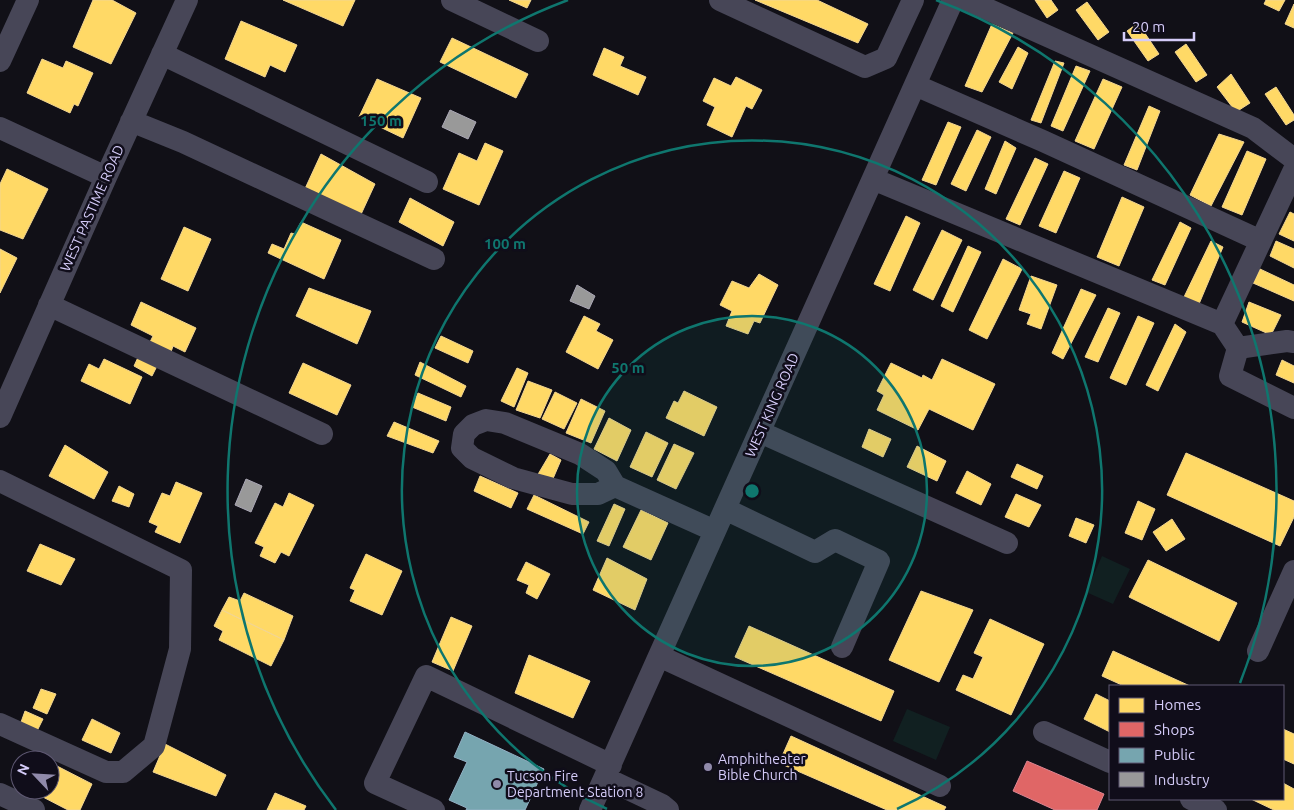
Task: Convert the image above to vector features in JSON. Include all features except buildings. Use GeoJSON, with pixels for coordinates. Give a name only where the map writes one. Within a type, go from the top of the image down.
{"type":"FeatureCollection","features":[{"type":"Feature","properties":{"kind":"street"},"geometry":{"type":"LineString","coordinates":[[0,61],[28,0]]}},
{"type":"Feature","properties":{"kind":"street","name":"WEST PASTIME ROAD"},"geometry":{"type":"LineString","coordinates":[[0,417],[131,121],[187,0]]}},
{"type":"Feature","properties":{"kind":"street"},"geometry":{"type":"LineString","coordinates":[[452,0],[538,41]]}},
{"type":"Feature","properties":{"kind":"street"},"geometry":{"type":"LineString","coordinates":[[720,0],[865,67],[886,58],[910,7],[940,29]]}},
{"type":"Feature","properties":{"kind":"street","name":"WEST KING ROAD"},"geometry":{"type":"LineString","coordinates":[[590,810],[953,0]]}},
{"type":"Feature","properties":{"kind":"street"},"geometry":{"type":"LineString","coordinates":[[968,0],[1253,128],[1294,160]]}},
{"type":"Feature","properties":{"kind":"street"},"geometry":{"type":"LineString","coordinates":[[162,54],[427,182]]}},
{"type":"Feature","properties":{"kind":"street"},"geometry":{"type":"LineString","coordinates":[[915,85],[1035,137],[1261,241]]}},
{"type":"Feature","properties":{"kind":"street"},"geometry":{"type":"LineString","coordinates":[[131,121],[192,146],[434,260]]}},
{"type":"Feature","properties":{"kind":"street"},"geometry":{"type":"LineString","coordinates":[[0,128],[106,177]]}},
{"type":"Feature","properties":{"kind":"street"},"geometry":{"type":"LineString","coordinates":[[1222,324],[1294,170]]}},
{"type":"Feature","properties":{"kind":"street"},"geometry":{"type":"LineString","coordinates":[[873,179],[1222,324],[1238,348],[1230,376],[1294,408]]}},
{"type":"Feature","properties":{"kind":"street"},"geometry":{"type":"LineString","coordinates":[[49,305],[322,434]]}},
{"type":"Feature","properties":{"kind":"street"},"geometry":{"type":"LineString","coordinates":[[1238,348],[1287,341],[1294,342]]}},
{"type":"Feature","properties":{"kind":"street"},"geometry":{"type":"LineString","coordinates":[[615,486],[598,494],[572,494],[513,478],[472,458],[462,448],[464,434],[473,425],[486,420],[506,423],[580,454],[606,471],[615,486],[715,531]]}},
{"type":"Feature","properties":{"kind":"street"},"geometry":{"type":"LineString","coordinates":[[760,432],[1006,543]]}},
{"type":"Feature","properties":{"kind":"street"},"geometry":{"type":"LineString","coordinates":[[0,481],[181,570],[180,649],[154,746],[123,772],[106,772],[0,724]]}},
{"type":"Feature","properties":{"kind":"street"},"geometry":{"type":"LineString","coordinates":[[725,510],[815,552],[835,540],[879,561],[842,647]]}},
{"type":"Feature","properties":{"kind":"street"},"geometry":{"type":"LineString","coordinates":[[1258,651],[1294,571]]}},
{"type":"Feature","properties":{"kind":"street"},"geometry":{"type":"LineString","coordinates":[[659,656],[940,786]]}},
{"type":"Feature","properties":{"kind":"street"},"geometry":{"type":"LineString","coordinates":[[434,810],[375,783],[426,676],[608,771],[668,810]]}},
{"type":"Feature","properties":{"kind":"street"},"geometry":{"type":"LineString","coordinates":[[1044,732],[1109,762]]}},
{"type":"Feature","properties":{"kind":"street"},"geometry":{"type":"LineString","coordinates":[[0,794],[34,810]]}},
{"type":"Feature","properties":{"kind":"street"},"geometry":{"type":"LineString","coordinates":[[1193,800],[1216,810]]}},
{"type":"Feature","properties":{"kind":"shaded area"},"geometry":{"type":"Polygon","coordinates":[[[1102,556],[1130,569],[1113,604],[1086,592],[1102,556]]]}},
{"type":"Feature","properties":{"kind":"shaded area"},"geometry":{"type":"Polygon","coordinates":[[[907,709],[950,727],[936,760],[893,741],[907,709]]]}},
{"type":"Feature","properties":{"kind":"place","name":"Amphitheater Bible Church"},"geometry":{"type":"Point","coordinates":[708,767]}},
{"type":"Feature","properties":{"kind":"place","name":"Tucson Fire Department Station 8"},"geometry":{"type":"Point","coordinates":[497,784]}}]}
